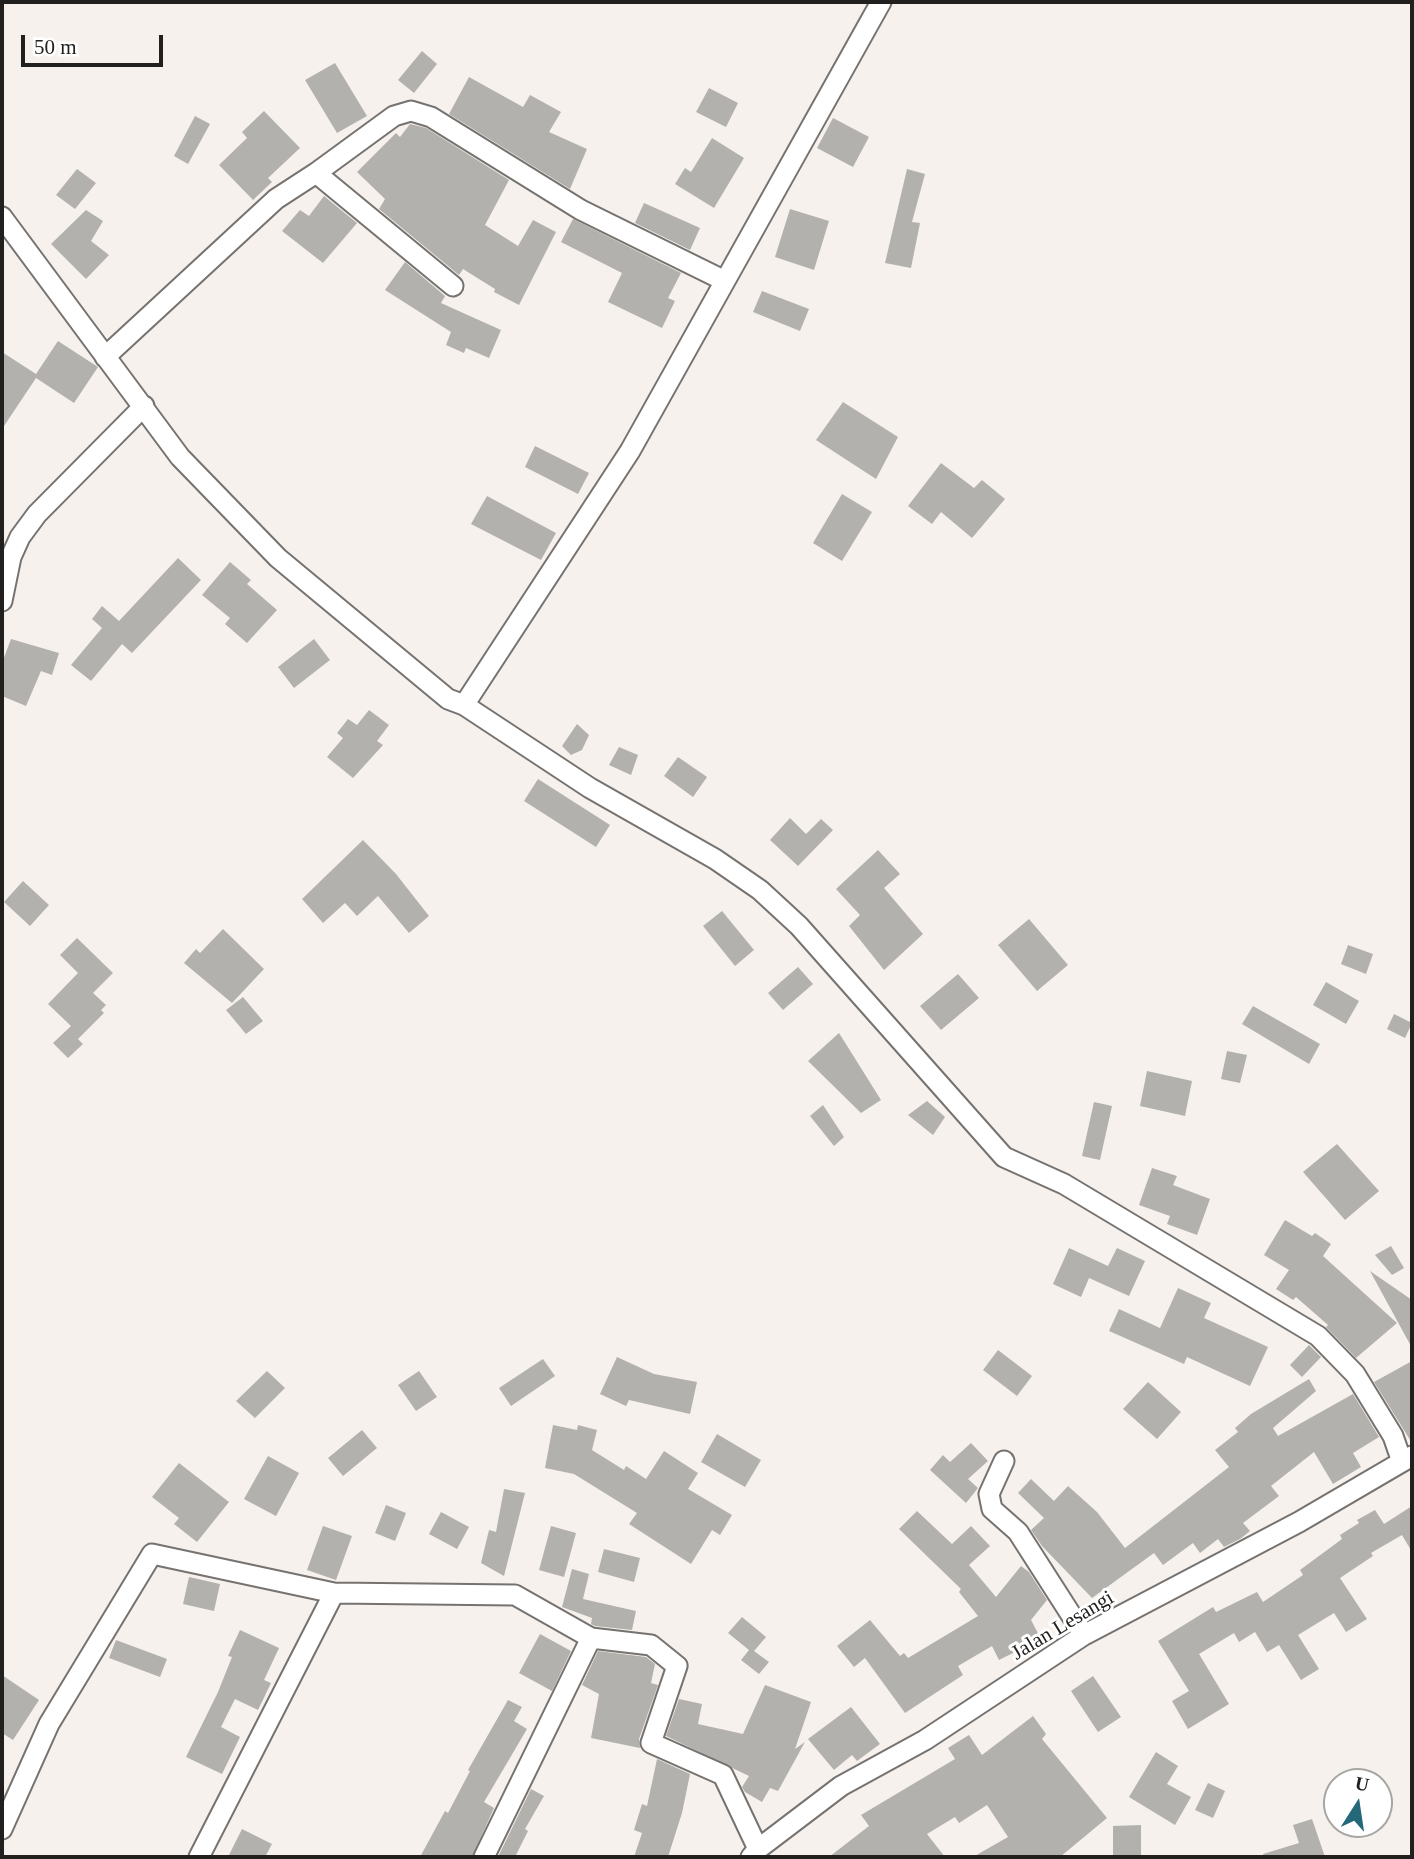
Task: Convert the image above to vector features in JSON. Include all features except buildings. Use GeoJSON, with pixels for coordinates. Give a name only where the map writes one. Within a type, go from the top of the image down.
{"type":"FeatureCollection","features":[{"type":"Feature","properties":{"kind":"street"},"geometry":{"type":"LineString","coordinates":[[464,705],[630,451],[723,280],[881,2]]}},
{"type":"Feature","properties":{"kind":"street"},"geometry":{"type":"LineString","coordinates":[[105,357],[276,199],[394,116],[411,111],[431,117],[581,210],[723,280]]}},
{"type":"Feature","properties":{"kind":"street"},"geometry":{"type":"LineString","coordinates":[[316,173],[453,286]]}},
{"type":"Feature","properties":{"kind":"street"},"geometry":{"type":"LineString","coordinates":[[2,217],[180,457],[278,558],[448,699],[464,705],[590,788],[715,859],[760,890],[799,926],[1004,1157],[1064,1184],[1318,1336],[1354,1374],[1409,1460]]}},
{"type":"Feature","properties":{"kind":"street"},"geometry":{"type":"LineString","coordinates":[[2,601],[11,557],[20,537],[37,514],[144,406]]}},
{"type":"Feature","properties":{"kind":"street","name":"Jalan Lesangi"},"geometry":{"type":"LineString","coordinates":[[755,1853],[841,1786],[925,1740],[1084,1635],[1158,1598],[1409,1460]]}},
{"type":"Feature","properties":{"kind":"street"},"geometry":{"type":"LineString","coordinates":[[1004,1461],[989,1494],[992,1509],[1018,1532],[1084,1635]]}},
{"type":"Feature","properties":{"kind":"street"},"geometry":{"type":"LineString","coordinates":[[2,1829],[49,1724],[152,1554],[334,1593],[514,1595],[591,1638],[651,1645],[677,1666],[652,1743],[723,1775],[755,1853]]}},
{"type":"Feature","properties":{"kind":"street"},"geometry":{"type":"LineString","coordinates":[[200,1857],[334,1593]]}},
{"type":"Feature","properties":{"kind":"street"},"geometry":{"type":"LineString","coordinates":[[484,1857],[591,1638]]}}]}
